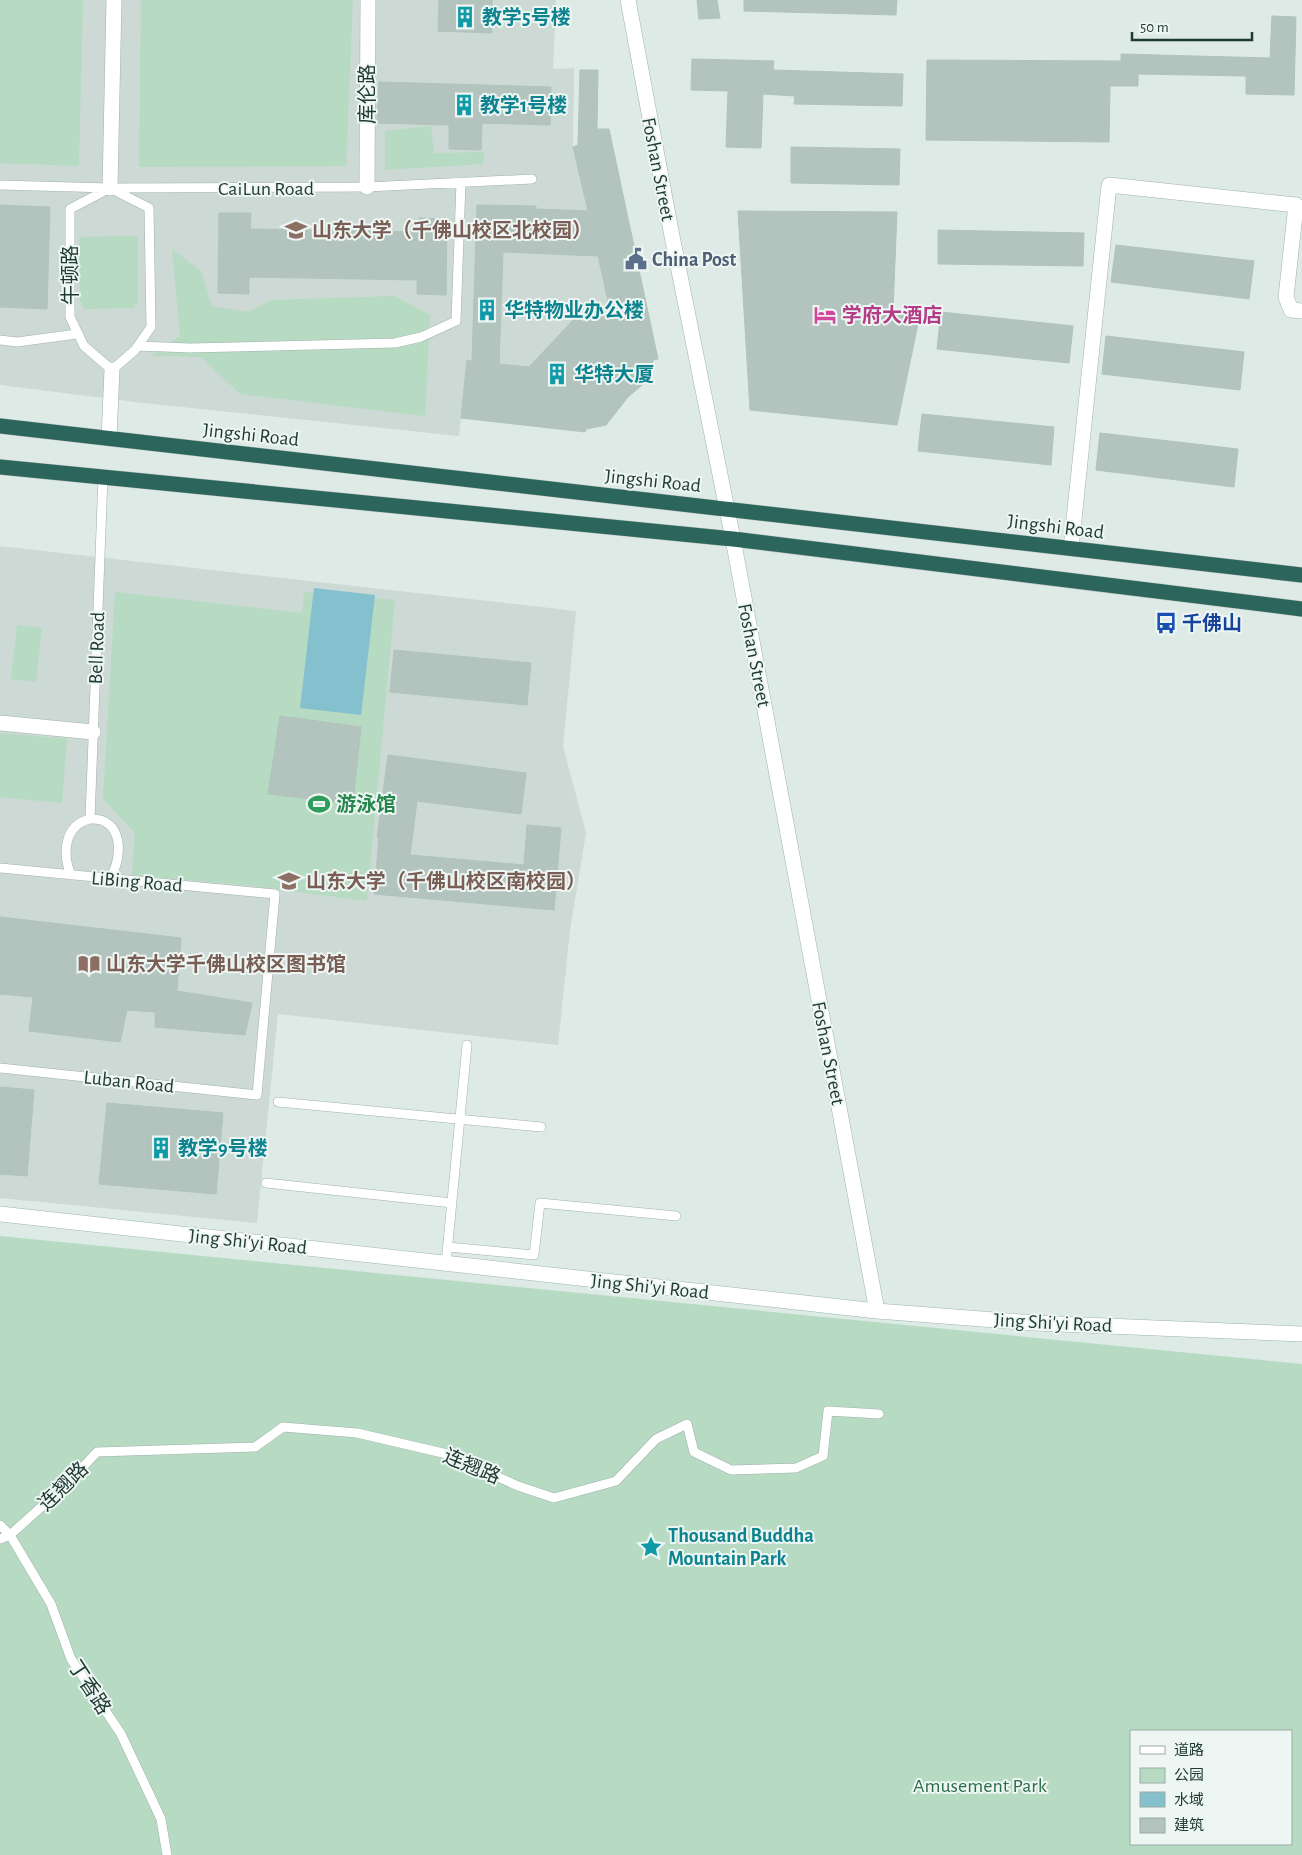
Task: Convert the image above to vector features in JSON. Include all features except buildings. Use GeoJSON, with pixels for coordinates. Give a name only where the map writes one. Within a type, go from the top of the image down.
{"type":"FeatureCollection","features":[{"type":"Feature","properties":{"kind":"highway","name":"Jingshi Road"},"geometry":{"type":"LineString","coordinates":[[0,426],[1302,575]]}},
{"type":"Feature","properties":{"kind":"highway"},"geometry":{"type":"LineString","coordinates":[[0,467],[734,539],[1302,609]]}},
{"type":"Feature","properties":{"kind":"street"},"geometry":{"type":"LineString","coordinates":[[110,188],[114,0]]}},
{"type":"Feature","properties":{"kind":"street","name":"库伦路"},"geometry":{"type":"LineString","coordinates":[[367,188],[368,0]]}},
{"type":"Feature","properties":{"kind":"street","name":"Foshan Street"},"geometry":{"type":"LineString","coordinates":[[628,0],[671,232],[734,539],[877,1311]]}},
{"type":"Feature","properties":{"kind":"street"},"geometry":{"type":"LineString","coordinates":[[1071,548],[1109,186],[1296,205],[1286,297],[1291,310],[1302,311]]}},
{"type":"Feature","properties":{"kind":"street"},"geometry":{"type":"LineString","coordinates":[[110,438],[112,370]]}},
{"type":"Feature","properties":{"kind":"street"},"geometry":{"type":"LineString","coordinates":[[0,723],[93,732]]}},
{"type":"Feature","properties":{"kind":"street","name":"Jing Shi'yi Road"},"geometry":{"type":"LineString","coordinates":[[0,1214],[877,1311],[1044,1323],[1302,1334]]}},
{"type":"Feature","properties":{"kind":"lane","name":"CaiLun Road"},"geometry":{"type":"LineString","coordinates":[[0,185],[110,188],[367,188],[532,179]]}},
{"type":"Feature","properties":{"kind":"lane"},"geometry":{"type":"LineString","coordinates":[[138,346],[190,348],[396,343],[421,337],[456,321],[461,182]]}},
{"type":"Feature","properties":{"kind":"lane","name":"牛顿路"},"geometry":{"type":"LineString","coordinates":[[110,188],[70,209],[70,316],[84,346],[112,370]]}},
{"type":"Feature","properties":{"kind":"lane"},"geometry":{"type":"LineString","coordinates":[[110,188],[149,208],[151,327],[138,346],[112,370]]}},
{"type":"Feature","properties":{"kind":"lane"},"geometry":{"type":"LineString","coordinates":[[0,340],[17,342],[77,334]]}},
{"type":"Feature","properties":{"kind":"lane","name":"Bell Road"},"geometry":{"type":"LineString","coordinates":[[90,819],[103,477]]}},
{"type":"Feature","properties":{"kind":"lane"},"geometry":{"type":"LineString","coordinates":[[71,875],[66,863],[65,850],[68,837],[75,827],[90,819],[106,822],[114,830],[119,841],[120,854],[110,878]]}},
{"type":"Feature","properties":{"kind":"lane","name":"LiBing Road"},"geometry":{"type":"LineString","coordinates":[[0,868],[275,894],[257,1095]]}},
{"type":"Feature","properties":{"kind":"lane"},"geometry":{"type":"LineString","coordinates":[[446,1263],[467,1045]]}},
{"type":"Feature","properties":{"kind":"lane","name":"Luban Road"},"geometry":{"type":"LineString","coordinates":[[0,1068],[257,1095]]}},
{"type":"Feature","properties":{"kind":"lane"},"geometry":{"type":"LineString","coordinates":[[278,1102],[541,1127]]}},
{"type":"Feature","properties":{"kind":"lane"},"geometry":{"type":"LineString","coordinates":[[266,1183],[452,1203]]}},
{"type":"Feature","properties":{"kind":"lane"},"geometry":{"type":"LineString","coordinates":[[448,1247],[534,1255],[540,1203],[676,1216]]}},
{"type":"Feature","properties":{"kind":"lane","name":"连翘路"},"geometry":{"type":"LineString","coordinates":[[10,1535],[68,1483],[97,1452],[255,1448],[283,1427],[357,1433],[447,1454],[518,1486],[554,1498],[616,1481],[656,1439],[687,1424],[694,1452],[731,1470],[796,1468],[823,1456],[828,1411],[879,1414]]}},
{"type":"Feature","properties":{"kind":"lane","name":"丁香路"},"geometry":{"type":"LineString","coordinates":[[0,1525],[10,1535],[51,1604],[71,1659],[121,1734],[161,1819],[167,1855]]}},
{"type":"Feature","properties":{"kind":"lane"},"geometry":{"type":"LineString","coordinates":[[0,1539],[10,1535]]}},
{"type":"Feature","properties":{"kind":"shaded area","name":"山东大学（千佛山校区北校园）"},"geometry":{"type":"Polygon","coordinates":[[[0,0],[556,0],[553,69],[574,68],[573,147],[611,314],[583,322],[577,317],[529,367],[467,360],[459,436],[143,403],[0,385],[0,0]]]}},
{"type":"Feature","properties":{"kind":"shaded area","name":"山东大学（千佛山校区南校园）"},"geometry":{"type":"Polygon","coordinates":[[[0,546],[576,611],[563,746],[586,833],[570,930],[558,1045],[278,1014],[257,1223],[0,1198],[0,546]]]}},
{"type":"Feature","properties":{"kind":"green space"},"geometry":{"type":"Polygon","coordinates":[[[0,0],[83,0],[79,166],[0,163],[0,0]]]}},
{"type":"Feature","properties":{"kind":"green space"},"geometry":{"type":"Polygon","coordinates":[[[141,0],[353,0],[346,166],[139,167],[141,0]]]}},
{"type":"Feature","properties":{"kind":"green space"},"geometry":{"type":"Polygon","coordinates":[[[431,126],[434,153],[484,152],[483,164],[385,170],[385,131],[431,126]]]}},
{"type":"Feature","properties":{"kind":"green space"},"geometry":{"type":"Polygon","coordinates":[[[138,236],[138,301],[133,308],[85,309],[80,302],[79,237],[138,236]]]}},
{"type":"Feature","properties":{"kind":"green space"},"geometry":{"type":"Polygon","coordinates":[[[172,249],[201,271],[211,306],[248,312],[271,300],[394,296],[430,315],[425,416],[240,394],[201,357],[151,356],[180,336],[172,249]]]}},
{"type":"Feature","properties":{"kind":"green space"},"geometry":{"type":"Polygon","coordinates":[[[115,592],[302,613],[304,592],[395,600],[367,901],[254,886],[132,875],[135,833],[103,799],[115,592]]]}},
{"type":"Feature","properties":{"kind":"green space"},"geometry":{"type":"Polygon","coordinates":[[[17,625],[42,628],[36,682],[11,679],[17,625]]]}},
{"type":"Feature","properties":{"kind":"green space"},"geometry":{"type":"Polygon","coordinates":[[[0,733],[67,739],[62,803],[0,797],[0,733]]]}},
{"type":"Feature","properties":{"kind":"green space","name":"Thousand Buddha Mountain Park"},"geometry":{"type":"Polygon","coordinates":[[[0,1236],[1302,1364],[1302,1855],[0,1855],[0,1236]]]}},
{"type":"Feature","properties":{"kind":"water"},"geometry":{"type":"Polygon","coordinates":[[[314,588],[375,595],[361,715],[300,708],[314,588]]]}},
{"type":"Feature","properties":{"kind":"place","name":"教学5号楼"},"geometry":{"type":"Point","coordinates":[465,17]}},
{"type":"Feature","properties":{"kind":"place","name":"教学1号楼"},"geometry":{"type":"Point","coordinates":[464,105]}},
{"type":"Feature","properties":{"kind":"place","name":"山东大学（千佛山校区北校园）"},"geometry":{"type":"Point","coordinates":[296,230]}},
{"type":"Feature","properties":{"kind":"place","name":"China Post"},"geometry":{"type":"Point","coordinates":[636,259]}},
{"type":"Feature","properties":{"kind":"place","name":"华特物业办公楼"},"geometry":{"type":"Point","coordinates":[487,310]}},
{"type":"Feature","properties":{"kind":"place","name":"学府大酒店"},"geometry":{"type":"Point","coordinates":[825,315]}},
{"type":"Feature","properties":{"kind":"place","name":"华特大厦"},"geometry":{"type":"Point","coordinates":[557,374]}},
{"type":"Feature","properties":{"kind":"place","name":"千佛山"},"geometry":{"type":"Point","coordinates":[1166,623]}},
{"type":"Feature","properties":{"kind":"place","name":"游泳馆"},"geometry":{"type":"Point","coordinates":[319,804]}},
{"type":"Feature","properties":{"kind":"place","name":"山东大学（千佛山校区南校园）"},"geometry":{"type":"Point","coordinates":[289,881]}},
{"type":"Feature","properties":{"kind":"place","name":"山东大学千佛山校区图书馆"},"geometry":{"type":"Point","coordinates":[89,964]}},
{"type":"Feature","properties":{"kind":"place","name":"教学9号楼"},"geometry":{"type":"Point","coordinates":[161,1148]}},
{"type":"Feature","properties":{"kind":"place","name":"Thousand Buddha Mountain Park"},"geometry":{"type":"Point","coordinates":[651,1547]}},
{"type":"Feature","properties":{"kind":"park label","name":"Amusement Park"},"geometry":{"type":"Point","coordinates":[980,1785]}}]}
